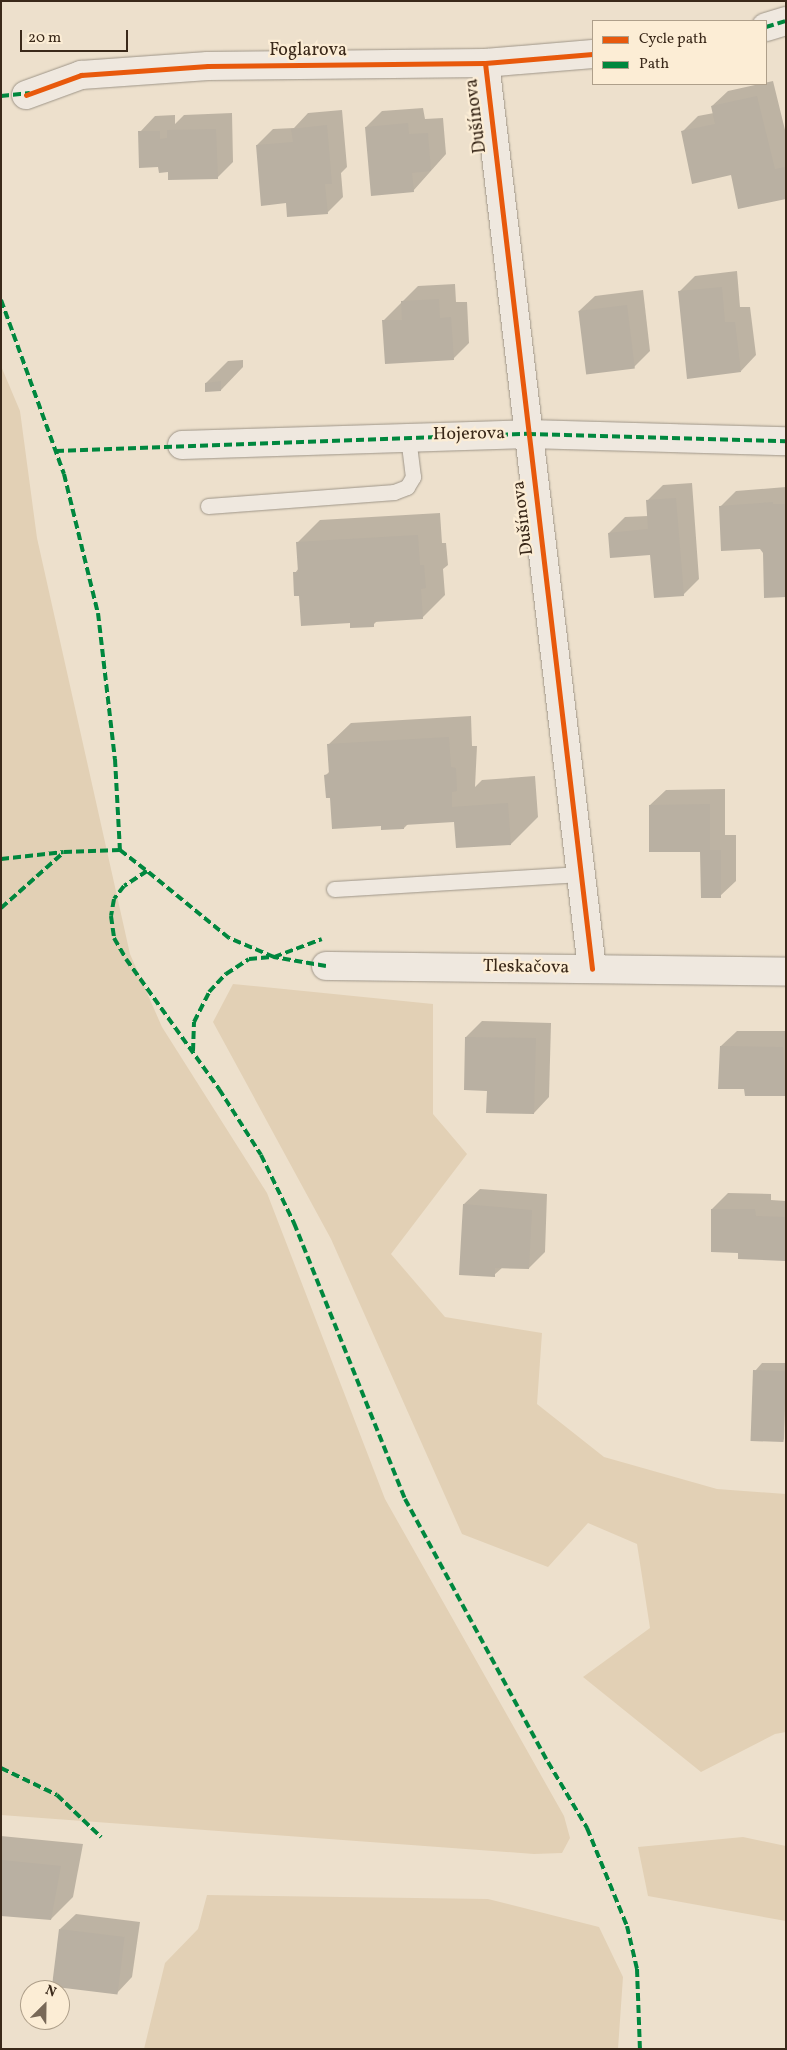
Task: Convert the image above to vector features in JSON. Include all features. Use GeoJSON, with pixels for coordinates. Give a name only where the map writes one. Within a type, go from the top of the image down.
{"type":"FeatureCollection","features":[{"type":"Feature","properties":{"kind":"street"},"geometry":{"type":"LineString","coordinates":[[767,27],[786,21]]}},
{"type":"Feature","properties":{"kind":"street","name":"Foglarova"},"geometry":{"type":"LineString","coordinates":[[26,95],[81,75],[208,66],[485,64],[592,54]]}},
{"type":"Feature","properties":{"kind":"street","name":"Dušínova"},"geometry":{"type":"LineString","coordinates":[[485,64],[592,969]]}},
{"type":"Feature","properties":{"kind":"street","name":"Hojerova"},"geometry":{"type":"LineString","coordinates":[[182,445],[528,434],[786,442]]}},
{"type":"Feature","properties":{"kind":"street","name":"Tleskačova"},"geometry":{"type":"LineString","coordinates":[[326,966],[786,972]]}},
{"type":"Feature","properties":{"kind":"lane"},"geometry":{"type":"LineString","coordinates":[[208,506],[394,492],[407,487],[413,477],[408,437]]}},
{"type":"Feature","properties":{"kind":"lane"},"geometry":{"type":"LineString","coordinates":[[334,888],[582,874]]}},
{"type":"Feature","properties":{"kind":"shaded area"},"geometry":{"type":"Polygon","coordinates":[[[1,366],[20,411],[37,538],[130,954],[162,1027],[267,1193],[385,1499],[564,1816],[570,1838],[562,1853],[534,1854],[1,1815],[1,366]]]}},
{"type":"Feature","properties":{"kind":"shaded area"},"geometry":{"type":"Polygon","coordinates":[[[233,984],[433,1004],[433,1114],[467,1154],[391,1254],[445,1317],[542,1333],[537,1404],[604,1457],[717,1489],[786,1494],[786,1732],[775,1734],[701,1772],[583,1677],[650,1628],[637,1544],[588,1523],[548,1567],[462,1534],[331,1239],[213,1022],[233,984]]]}},
{"type":"Feature","properties":{"kind":"shaded area"},"geometry":{"type":"Polygon","coordinates":[[[743,1837],[786,1846],[786,1921],[648,1896],[638,1847],[743,1837]]]}},
{"type":"Feature","properties":{"kind":"shaded area"},"geometry":{"type":"Polygon","coordinates":[[[207,1895],[488,1899],[599,1927],[623,1977],[618,2049],[144,2049],[165,1963],[198,1929],[207,1895]]]}},
{"type":"Feature","properties":{"kind":"building"},"geometry":{"type":"Polygon","coordinates":[[[757,96],[775,169],[786,167],[786,199],[738,209],[731,175],[692,184],[681,131],[715,124],[711,106],[757,96]]]}},
{"type":"Feature","properties":{"kind":"building"},"geometry":{"type":"Polygon","coordinates":[[[408,123],[409,134],[428,133],[431,171],[412,173],[414,192],[371,196],[365,127],[408,123]]]}},
{"type":"Feature","properties":{"kind":"building"},"geometry":{"type":"Polygon","coordinates":[[[327,125],[332,184],[325,184],[328,214],[287,217],[286,203],[261,206],[256,145],[293,142],[291,129],[327,125]]]}},
{"type":"Feature","properties":{"kind":"building"},"geometry":{"type":"Polygon","coordinates":[[[216,129],[218,179],[168,180],[168,172],[159,173],[158,167],[139,168],[138,131],[160,131],[160,139],[167,138],[167,130],[216,129]]]}},
{"type":"Feature","properties":{"kind":"building"},"geometry":{"type":"Polygon","coordinates":[[[722,287],[725,322],[735,322],[741,372],[687,379],[678,291],[722,287]]]}},
{"type":"Feature","properties":{"kind":"building"},"geometry":{"type":"Polygon","coordinates":[[[439,299],[440,318],[451,317],[454,360],[385,364],[382,320],[402,320],[401,301],[439,299]]]}},
{"type":"Feature","properties":{"kind":"building"},"geometry":{"type":"Polygon","coordinates":[[[627,305],[635,369],[586,374],[578,311],[627,305]]]}},
{"type":"Feature","properties":{"kind":"building"},"geometry":{"type":"Polygon","coordinates":[[[221,381],[221,391],[205,392],[205,383],[221,381]]]}},
{"type":"Feature","properties":{"kind":"building"},"geometry":{"type":"Polygon","coordinates":[[[676,498],[684,596],[654,598],[650,555],[610,558],[608,533],[648,529],[646,500],[676,498]]]}},
{"type":"Feature","properties":{"kind":"building"},"geometry":{"type":"Polygon","coordinates":[[[773,502],[773,504],[786,504],[786,597],[764,598],[763,553],[760,549],[721,551],[719,506],[773,502]]]}},
{"type":"Feature","properties":{"kind":"building"},"geometry":{"type":"Polygon","coordinates":[[[418,535],[420,565],[424,565],[426,588],[421,589],[423,619],[374,622],[374,627],[350,628],[350,623],[301,626],[299,596],[294,596],[293,572],[298,572],[296,542],[418,535]]]}},
{"type":"Feature","properties":{"kind":"building"},"geometry":{"type":"Polygon","coordinates":[[[449,737],[451,767],[456,768],[457,791],[452,792],[452,807],[508,803],[511,845],[456,848],[454,822],[404,825],[404,829],[381,830],[381,826],[332,829],[330,798],[326,798],[324,775],[329,774],[327,744],[449,737]]]}},
{"type":"Feature","properties":{"kind":"building"},"geometry":{"type":"Polygon","coordinates":[[[710,804],[710,850],[721,850],[721,898],[701,898],[700,852],[649,852],[649,805],[710,804]]]}},
{"type":"Feature","properties":{"kind":"building"},"geometry":{"type":"Polygon","coordinates":[[[465,1037],[536,1038],[534,1114],[486,1113],[487,1091],[464,1090],[465,1037]]]}},
{"type":"Feature","properties":{"kind":"building"},"geometry":{"type":"Polygon","coordinates":[[[720,1046],[783,1047],[786,1096],[745,1096],[744,1089],[718,1089],[720,1046]]]}},
{"type":"Feature","properties":{"kind":"building"},"geometry":{"type":"Polygon","coordinates":[[[463,1204],[532,1210],[529,1269],[495,1268],[495,1277],[459,1275],[463,1204]]]}},
{"type":"Feature","properties":{"kind":"building"},"geometry":{"type":"Polygon","coordinates":[[[711,1209],[755,1209],[756,1216],[786,1217],[785,1261],[738,1259],[738,1253],[711,1252],[711,1209]]]}},
{"type":"Feature","properties":{"kind":"building"},"geometry":{"type":"Polygon","coordinates":[[[753,1370],[786,1371],[784,1442],[751,1441],[753,1370]]]}},
{"type":"Feature","properties":{"kind":"building"},"geometry":{"type":"Polygon","coordinates":[[[1,1860],[61,1866],[51,1920],[1,1916],[1,1860]]]}},
{"type":"Feature","properties":{"kind":"building"},"geometry":{"type":"Polygon","coordinates":[[[59,1929],[125,1937],[117,1995],[70,1989],[70,1980],[53,1980],[59,1929]]]}},
{"type":"Feature","properties":{"kind":"marked path"},"geometry":{"type":"LineString","coordinates":[[767,27],[786,21]]}},
{"type":"Feature","properties":{"kind":"marked path"},"geometry":{"type":"LineString","coordinates":[[1,96],[30,93]]}},
{"type":"Feature","properties":{"kind":"marked path"},"geometry":{"type":"LineString","coordinates":[[1,300],[64,474],[98,613],[115,759],[120,850],[147,871]]}},
{"type":"Feature","properties":{"kind":"marked path"},"geometry":{"type":"LineString","coordinates":[[56,451],[528,434],[786,441]]}},
{"type":"Feature","properties":{"kind":"marked path"},"geometry":{"type":"LineString","coordinates":[[1,908],[64,852],[120,850]]}},
{"type":"Feature","properties":{"kind":"marked path"},"geometry":{"type":"LineString","coordinates":[[1,859],[64,852]]}},
{"type":"Feature","properties":{"kind":"marked path"},"geometry":{"type":"LineString","coordinates":[[326,966],[274,957],[229,938],[147,871],[124,886],[114,899],[111,916],[114,938],[126,959],[219,1089],[261,1155],[294,1223],[405,1499],[548,1762],[587,1828],[627,1926],[637,1969],[640,2049]]}},
{"type":"Feature","properties":{"kind":"marked path"},"geometry":{"type":"LineString","coordinates":[[193,1051],[194,1022],[209,992],[226,974],[249,959],[274,957],[322,939]]}},
{"type":"Feature","properties":{"kind":"marked path"},"geometry":{"type":"LineString","coordinates":[[1,1768],[57,1795],[101,1837]]}},
{"type":"Feature","properties":{"kind":"cycle path"},"geometry":{"type":"LineString","coordinates":[[26,95],[81,75],[208,66],[485,63],[592,54]]}},
{"type":"Feature","properties":{"kind":"cycle path"},"geometry":{"type":"LineString","coordinates":[[485,63],[592,969]]}}]}
